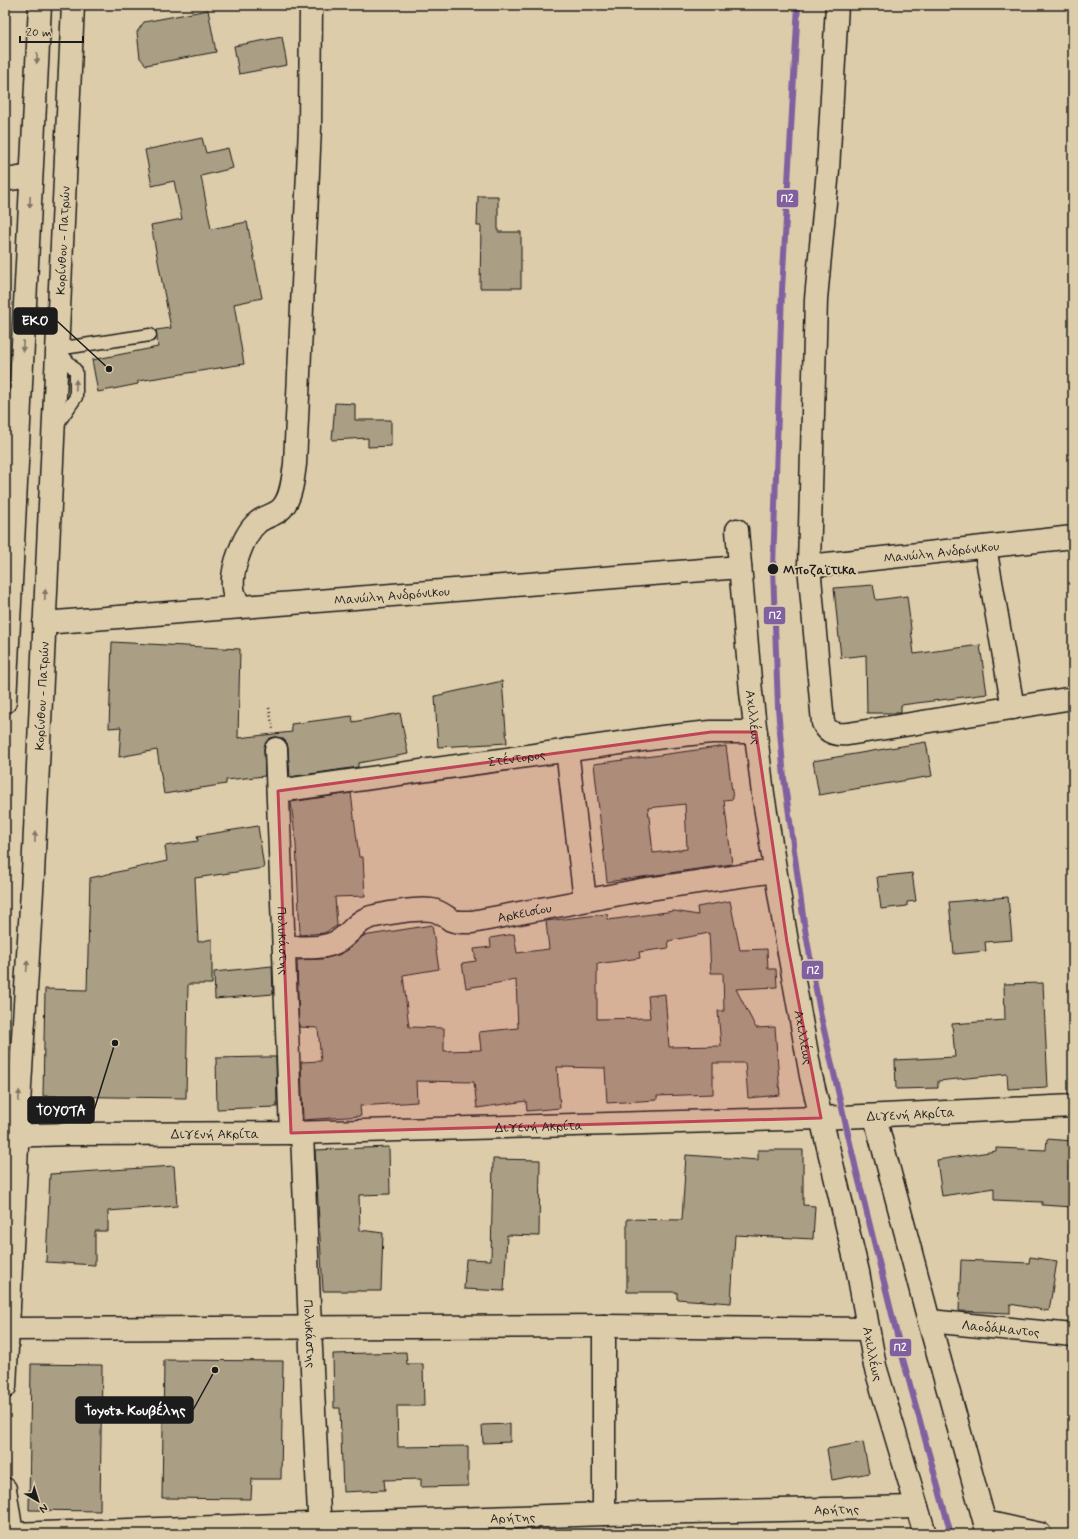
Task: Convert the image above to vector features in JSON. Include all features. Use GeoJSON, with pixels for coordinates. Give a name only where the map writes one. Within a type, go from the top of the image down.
{"type":"FeatureCollection","features":[{"type":"Feature","properties":{"kind":"main road"},"geometry":{"type":"LineString","coordinates":[[5,702],[40,5]]}},
{"type":"Feature","properties":{"kind":"main road","name":"Κορίνθου - Πατρών"},"geometry":{"type":"LineString","coordinates":[[5,1387],[9,1329],[11,1135],[33,874],[73,5]]}},
{"type":"Feature","properties":{"kind":"main road"},"geometry":{"type":"LineString","coordinates":[[240,607],[234,592],[233,580],[237,560],[245,539],[258,522],[282,508],[291,487],[294,469],[310,127],[311,5]]}},
{"type":"Feature","properties":{"kind":"main road"},"geometry":{"type":"LineString","coordinates":[[837,5],[828,163],[816,299],[809,566],[821,711],[824,726],[828,730],[837,734],[848,734],[1073,698]]}},
{"type":"Feature","properties":{"kind":"main road"},"geometry":{"type":"LineString","coordinates":[[5,180],[31,176]]}},
{"type":"Feature","properties":{"kind":"main road","name":"Αχιλλέως"},"geometry":{"type":"LineString","coordinates":[[736,530],[763,794],[811,1076],[858,1272],[875,1366],[925,1534]]}},
{"type":"Feature","properties":{"kind":"main road","name":"Μανώλη Ανδρόνικου"},"geometry":{"type":"LineString","coordinates":[[809,566],[1073,537]]}},
{"type":"Feature","properties":{"kind":"main road"},"geometry":{"type":"LineString","coordinates":[[985,547],[1013,708]]}},
{"type":"Feature","properties":{"kind":"main road","name":"Μανώλη Ανδρόνικου"},"geometry":{"type":"LineString","coordinates":[[44,623],[740,567]]}},
{"type":"Feature","properties":{"kind":"main road","name":"Στέντορος"},"geometry":{"type":"LineString","coordinates":[[278,791],[689,734],[734,731],[756,732]]}},
{"type":"Feature","properties":{"kind":"main road","name":"Πολυκάστης"},"geometry":{"type":"LineString","coordinates":[[276,750],[284,946],[310,1328],[320,1529]]}},
{"type":"Feature","properties":{"kind":"main road"},"geometry":{"type":"LineString","coordinates":[[567,750],[585,900]]}},
{"type":"Feature","properties":{"kind":"main road","name":"Αρκεισίου"},"geometry":{"type":"LineString","coordinates":[[284,946],[322,946],[333,944],[344,937],[360,921],[374,916],[430,910],[438,912],[455,921],[472,922],[669,885],[775,871]]}},
{"type":"Feature","properties":{"kind":"main road","name":"Διγενή Ακρίτα"},"geometry":{"type":"LineString","coordinates":[[11,1135],[297,1133],[875,1117],[1073,1106]]}},
{"type":"Feature","properties":{"kind":"main road"},"geometry":{"type":"LineString","coordinates":[[875,1117],[986,1528],[1040,1534]]}},
{"type":"Feature","properties":{"kind":"main road","name":"Λαοδάμαντος"},"geometry":{"type":"LineString","coordinates":[[929,1321],[1073,1335]]}},
{"type":"Feature","properties":{"kind":"main road"},"geometry":{"type":"LineString","coordinates":[[604,1326],[604,1514]]}},
{"type":"Feature","properties":{"kind":"main road"},"geometry":{"type":"LineString","coordinates":[[9,1329],[604,1326],[868,1329]]}},
{"type":"Feature","properties":{"kind":"main road"},"geometry":{"type":"LineString","coordinates":[[5,1489],[12,1534]]}},
{"type":"Feature","properties":{"kind":"main road","name":"Αρήτης"},"geometry":{"type":"LineString","coordinates":[[12,1534],[320,1529],[604,1514],[917,1507]]}},
{"type":"Feature","properties":{"kind":"lane"},"geometry":{"type":"LineString","coordinates":[[57,349],[150,335]]}},
{"type":"Feature","properties":{"kind":"highlighted area"},"geometry":{"type":"Polygon","coordinates":[[[711,732],[756,732],[787,942],[821,1118],[291,1133],[278,791],[711,732]]]}},
{"type":"Feature","properties":{"kind":"building"},"geometry":{"type":"Polygon","coordinates":[[[208,10],[216,52],[146,65],[140,58],[137,32],[144,22],[208,10]]]}},
{"type":"Feature","properties":{"kind":"building"},"geometry":{"type":"Polygon","coordinates":[[[282,37],[287,65],[239,74],[234,46],[282,37]]]}},
{"type":"Feature","properties":{"kind":"building"},"geometry":{"type":"Polygon","coordinates":[[[202,138],[206,153],[228,148],[233,168],[201,176],[211,229],[247,222],[262,298],[234,304],[244,364],[138,381],[138,384],[98,392],[92,360],[158,347],[156,330],[171,328],[151,225],[182,219],[174,181],[152,186],[145,150],[202,138]]]}},
{"type":"Feature","properties":{"kind":"building"},"geometry":{"type":"Polygon","coordinates":[[[478,196],[498,196],[498,232],[521,232],[521,288],[480,288],[481,226],[477,226],[478,196]]]}},
{"type":"Feature","properties":{"kind":"building"},"geometry":{"type":"Polygon","coordinates":[[[335,403],[355,404],[355,420],[391,420],[391,446],[368,447],[368,438],[332,440],[335,403]]]}},
{"type":"Feature","properties":{"kind":"building"},"geometry":{"type":"Polygon","coordinates":[[[873,585],[876,600],[907,596],[914,654],[980,645],[987,694],[901,705],[901,713],[867,713],[866,655],[841,658],[834,588],[873,585]]]}},
{"type":"Feature","properties":{"kind":"building"},"geometry":{"type":"Polygon","coordinates":[[[112,642],[240,649],[238,738],[292,732],[291,724],[352,716],[353,722],[400,713],[408,754],[358,763],[358,767],[290,777],[287,743],[281,738],[275,737],[269,739],[265,744],[265,776],[226,780],[226,784],[164,794],[157,750],[119,757],[121,727],[109,728],[112,642]]]}},
{"type":"Feature","properties":{"kind":"building"},"geometry":{"type":"Polygon","coordinates":[[[502,681],[507,743],[438,747],[435,696],[502,681]]]}},
{"type":"Feature","properties":{"kind":"building"},"geometry":{"type":"Polygon","coordinates":[[[926,742],[932,776],[819,795],[813,761],[926,742]]]}},
{"type":"Feature","properties":{"kind":"building"},"geometry":{"type":"Polygon","coordinates":[[[726,746],[733,799],[724,800],[732,864],[607,882],[594,764],[726,746]],[[685,804],[648,808],[653,853],[687,849],[685,804]]]}},
{"type":"Feature","properties":{"kind":"building"},"geometry":{"type":"Polygon","coordinates":[[[351,793],[359,857],[363,857],[365,896],[335,897],[337,926],[324,933],[300,935],[296,844],[291,802],[351,793]]]}},
{"type":"Feature","properties":{"kind":"building"},"geometry":{"type":"Polygon","coordinates":[[[258,826],[264,868],[195,878],[198,942],[212,939],[212,984],[188,984],[186,1098],[43,1096],[45,989],[87,990],[90,878],[167,861],[165,846],[198,841],[197,836],[258,826]]]}},
{"type":"Feature","properties":{"kind":"building"},"geometry":{"type":"Polygon","coordinates":[[[912,873],[916,901],[907,902],[907,906],[881,909],[877,877],[912,873]]]}},
{"type":"Feature","properties":{"kind":"building"},"geometry":{"type":"Polygon","coordinates":[[[1008,897],[1012,940],[985,942],[986,951],[954,954],[949,902],[1008,897]]]}},
{"type":"Feature","properties":{"kind":"building"},"geometry":{"type":"Polygon","coordinates":[[[730,901],[740,950],[767,949],[768,969],[776,969],[777,987],[736,989],[756,1028],[775,1027],[780,1095],[748,1098],[745,1063],[713,1063],[713,1094],[657,1096],[657,1100],[607,1103],[605,1068],[557,1067],[560,1108],[527,1111],[526,1101],[477,1108],[474,1082],[416,1081],[417,1102],[360,1106],[361,1116],[303,1120],[301,1062],[321,1061],[318,1028],[299,1027],[297,960],[322,959],[338,955],[348,950],[363,936],[432,925],[439,969],[403,975],[409,1027],[444,1028],[444,1051],[481,1050],[479,1032],[518,1028],[516,980],[466,988],[462,963],[476,961],[474,949],[491,947],[490,938],[514,934],[517,953],[549,949],[546,921],[607,914],[608,920],[674,911],[698,915],[697,907],[730,901]],[[709,933],[668,941],[669,948],[639,952],[640,958],[597,964],[597,1019],[650,1018],[648,996],[665,994],[669,1047],[721,1046],[718,1011],[724,1011],[723,973],[711,973],[709,933]]]}},
{"type":"Feature","properties":{"kind":"building"},"geometry":{"type":"Polygon","coordinates":[[[272,966],[273,994],[215,999],[214,972],[272,966]]]}},
{"type":"Feature","properties":{"kind":"building"},"geometry":{"type":"Polygon","coordinates":[[[1043,983],[1048,1087],[1008,1089],[1007,1074],[938,1081],[938,1088],[896,1089],[895,1060],[955,1057],[952,1024],[1005,1020],[1004,984],[1043,983]]]}},
{"type":"Feature","properties":{"kind":"building"},"geometry":{"type":"Polygon","coordinates":[[[276,1057],[277,1107],[217,1109],[216,1058],[276,1057]]]}},
{"type":"Feature","properties":{"kind":"building"},"geometry":{"type":"Polygon","coordinates":[[[1047,1139],[1073,1141],[1073,1207],[1042,1205],[1042,1202],[994,1200],[994,1188],[942,1196],[937,1160],[996,1151],[996,1148],[1046,1150],[1047,1139]]]}},
{"type":"Feature","properties":{"kind":"building"},"geometry":{"type":"Polygon","coordinates":[[[389,1147],[390,1194],[359,1195],[360,1230],[383,1233],[381,1291],[323,1291],[315,1150],[389,1147]]]}},
{"type":"Feature","properties":{"kind":"building"},"geometry":{"type":"Polygon","coordinates":[[[758,1150],[803,1150],[803,1205],[815,1206],[813,1239],[735,1235],[731,1303],[677,1299],[677,1292],[627,1292],[627,1219],[682,1220],[686,1155],[758,1160],[758,1150]]]}},
{"type":"Feature","properties":{"kind":"building"},"geometry":{"type":"Polygon","coordinates":[[[493,1159],[540,1160],[539,1236],[507,1235],[504,1291],[464,1289],[466,1259],[491,1260],[493,1159]]]}},
{"type":"Feature","properties":{"kind":"building"},"geometry":{"type":"Polygon","coordinates":[[[174,1166],[177,1206],[108,1211],[108,1231],[95,1231],[95,1265],[46,1262],[50,1174],[174,1166]]]}},
{"type":"Feature","properties":{"kind":"building"},"geometry":{"type":"Polygon","coordinates":[[[1030,1257],[1057,1261],[1049,1311],[1010,1304],[1010,1313],[959,1311],[961,1260],[1029,1263],[1030,1257]]]}},
{"type":"Feature","properties":{"kind":"building"},"geometry":{"type":"Polygon","coordinates":[[[406,1352],[407,1364],[423,1364],[424,1406],[397,1406],[398,1447],[468,1446],[468,1486],[421,1487],[421,1479],[384,1480],[385,1490],[343,1492],[340,1408],[334,1408],[333,1354],[406,1352]]]}},
{"type":"Feature","properties":{"kind":"building"},"geometry":{"type":"Polygon","coordinates":[[[164,1360],[283,1361],[281,1479],[252,1479],[251,1499],[162,1498],[164,1360]]]}},
{"type":"Feature","properties":{"kind":"building"},"geometry":{"type":"Polygon","coordinates":[[[31,1364],[102,1365],[100,1511],[29,1510],[31,1364]]]}},
{"type":"Feature","properties":{"kind":"building"},"geometry":{"type":"Polygon","coordinates":[[[510,1424],[510,1442],[483,1443],[482,1425],[510,1424]]]}},
{"type":"Feature","properties":{"kind":"building"},"geometry":{"type":"Polygon","coordinates":[[[863,1442],[869,1473],[832,1480],[827,1449],[863,1442]]]}},
{"type":"Feature","properties":{"kind":"transit line","name":"Π2"},"geometry":{"type":"LineString","coordinates":[[798,5],[782,290],[773,568],[778,708],[784,778],[804,923],[821,1017],[856,1169],[903,1359],[951,1534]]}},
{"type":"Feature","properties":{"kind":"place","name":"EKO"},"geometry":{"type":"Point","coordinates":[109,369]}},
{"type":"Feature","properties":{"kind":"place","name":"Μποζαϊτικα"},"geometry":{"type":"Point","coordinates":[773,569]}},
{"type":"Feature","properties":{"kind":"place","name":"TOYOTA"},"geometry":{"type":"Point","coordinates":[115,1043]}},
{"type":"Feature","properties":{"kind":"place","name":"Toyota Κουβέλης"},"geometry":{"type":"Point","coordinates":[215,1370]}}]}
